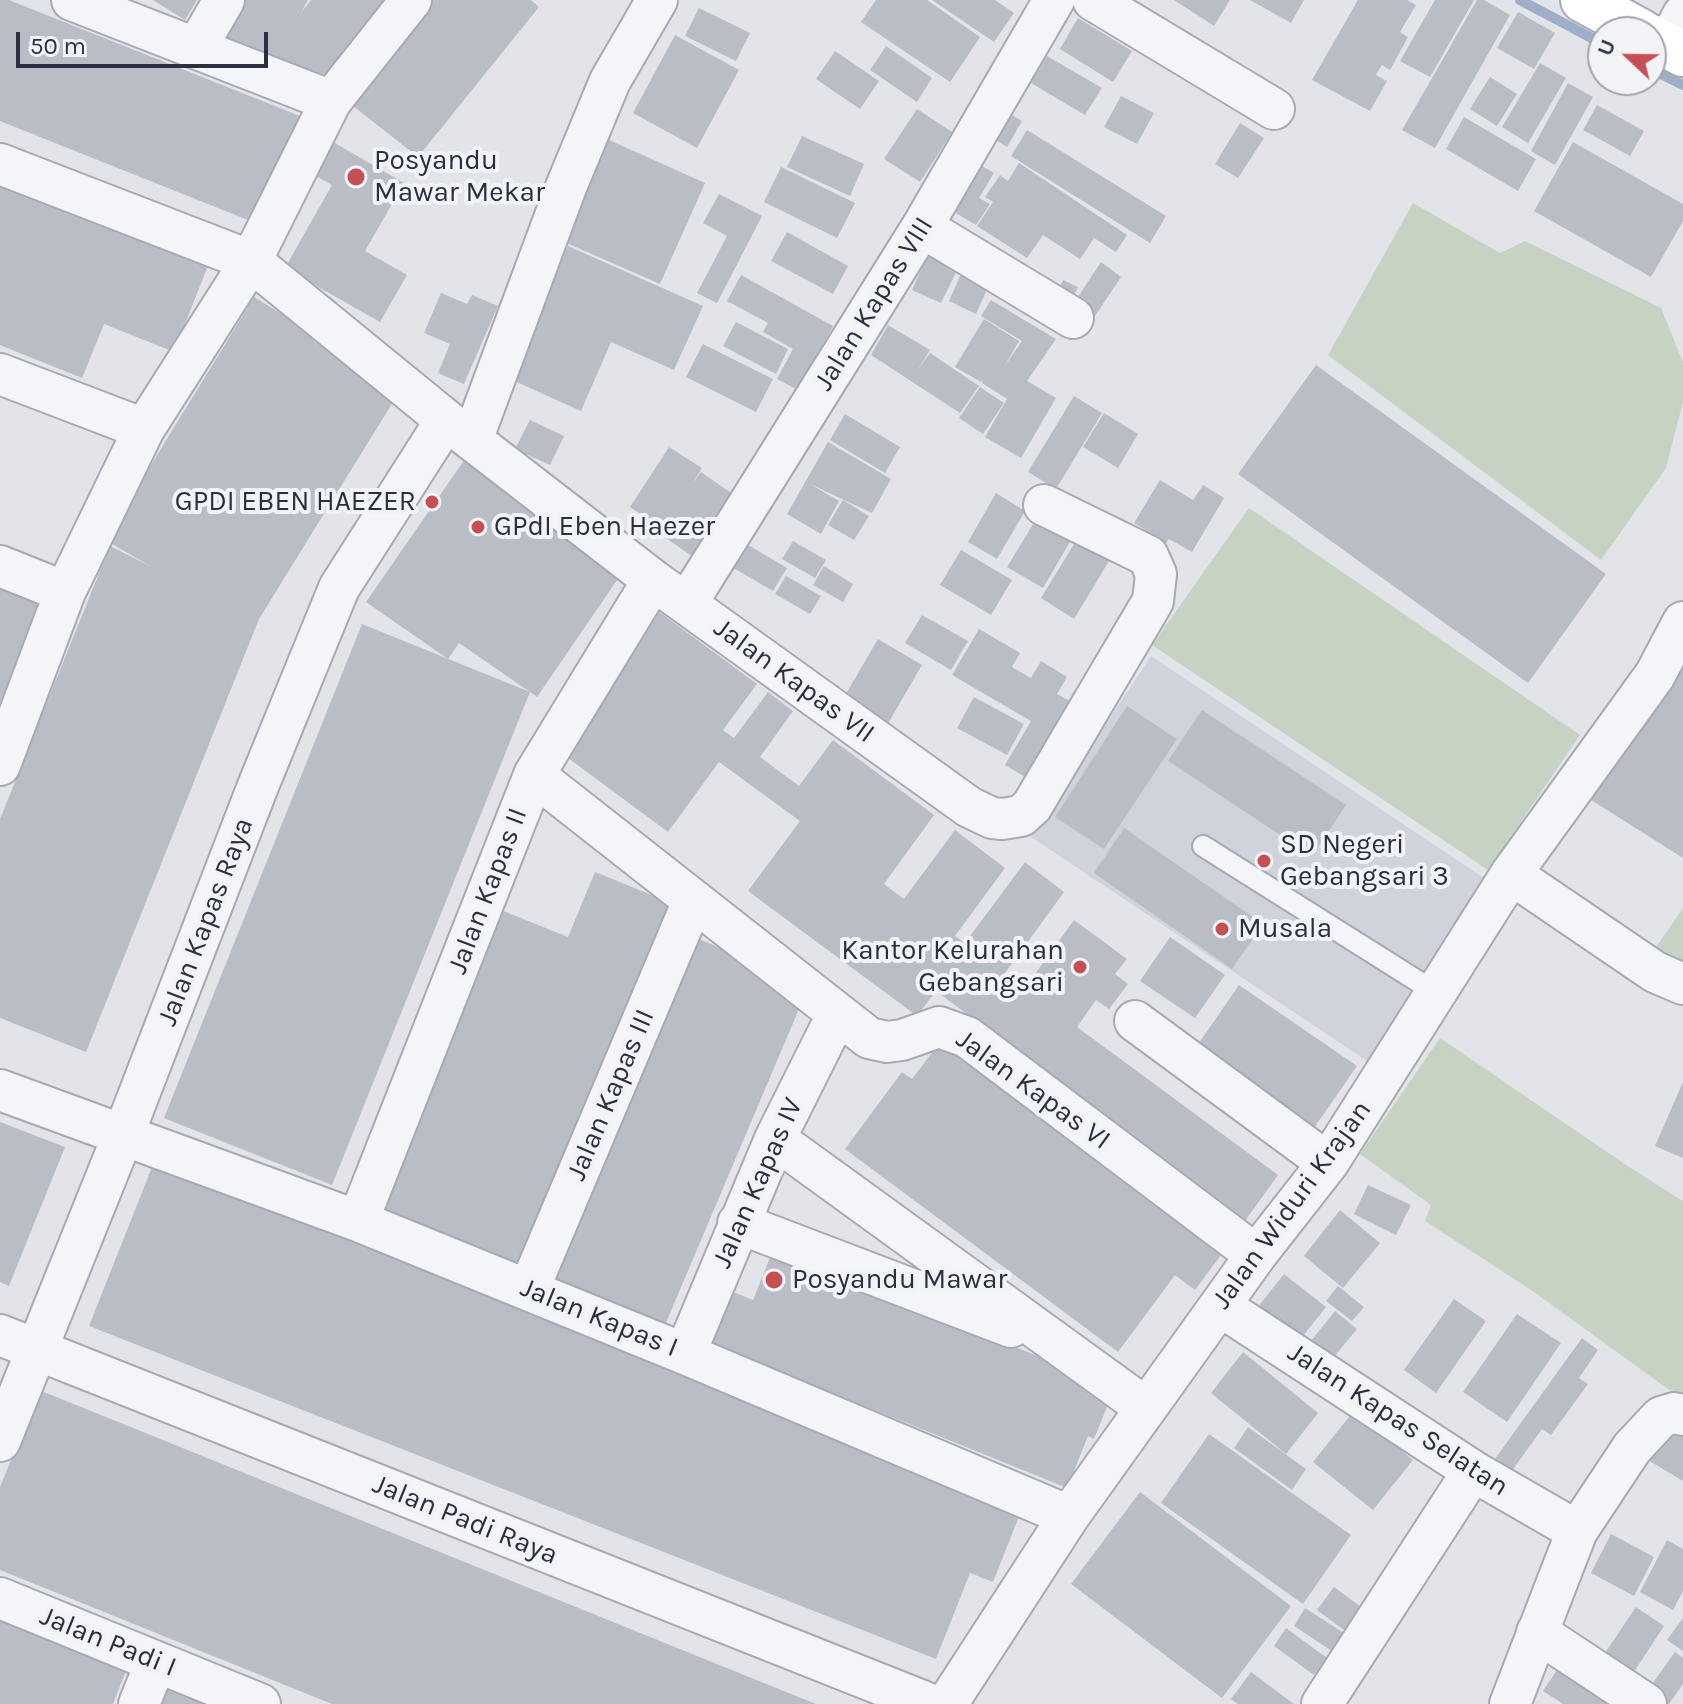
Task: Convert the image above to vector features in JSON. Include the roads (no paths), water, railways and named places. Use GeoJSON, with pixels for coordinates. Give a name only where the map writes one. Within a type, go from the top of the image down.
{"type":"FeatureCollection","features":[{"type":"Feature","properties":{"kind":"street"},"geometry":{"type":"LineString","coordinates":[[72,0],[331,101]]}},
{"type":"Feature","properties":{"kind":"street"},"geometry":{"type":"LineString","coordinates":[[197,47],[224,0]]}},
{"type":"Feature","properties":{"kind":"street"},"geometry":{"type":"LineString","coordinates":[[0,765],[65,592],[144,429],[251,261],[331,101],[411,0]]}},
{"type":"Feature","properties":{"kind":"street","name":"Jalan Kapas Raya"},"geometry":{"type":"LineString","coordinates":[[0,1441],[339,588],[459,430],[610,81],[657,0]]}},
{"type":"Feature","properties":{"kind":"street","name":"Jalan Kapas VIII"},"geometry":{"type":"LineString","coordinates":[[687,603],[922,227],[1054,0]]}},
{"type":"Feature","properties":{"kind":"street"},"geometry":{"type":"LineString","coordinates":[[1093,0],[1274,109]]}},
{"type":"Feature","properties":{"kind":"street"},"geometry":{"type":"LineString","coordinates":[[1583,0],[1618,16]]}},
{"type":"Feature","properties":{"kind":"street","name":"Jalan Kapas VII"},"geometry":{"type":"LineString","coordinates":[[0,164],[251,261],[459,430],[653,580],[969,807],[1002,819],[1021,816],[1032,806],[1153,601],[1156,574],[1148,556],[1044,505]]}},
{"type":"Feature","properties":{"kind":"street"},"geometry":{"type":"LineString","coordinates":[[922,227],[1073,318]]}},
{"type":"Feature","properties":{"kind":"street"},"geometry":{"type":"LineString","coordinates":[[0,374],[144,429]]}},
{"type":"Feature","properties":{"kind":"street"},"geometry":{"type":"LineString","coordinates":[[0,566],[65,592]]}},
{"type":"Feature","properties":{"kind":"street","name":"Jalan Kapas II"},"geometry":{"type":"LineString","coordinates":[[358,1221],[534,775],[653,580]]}},
{"type":"Feature","properties":{"kind":"street","name":"Jalan Widuri Krajan"},"geometry":{"type":"LineString","coordinates":[[947,1704],[1069,1516],[1256,1255],[1328,1163],[1511,874],[1655,675],[1683,622]]}},
{"type":"Feature","properties":{"kind":"street","name":"Jalan Kapas VI"},"geometry":{"type":"LineString","coordinates":[[534,775],[869,1038],[887,1042],[902,1040],[939,1027],[967,1037],[1256,1255]]}},
{"type":"Feature","properties":{"kind":"street"},"geometry":{"type":"LineString","coordinates":[[1511,874],[1655,972],[1683,984]]}},
{"type":"Feature","properties":{"kind":"street","name":"Jalan Kapas III"},"geometry":{"type":"LineString","coordinates":[[529,1289],[693,901]]}},
{"type":"Feature","properties":{"kind":"street","name":"Jalan Kapas IV"},"geometry":{"type":"LineString","coordinates":[[685,1354],[775,1139],[837,1015]]}},
{"type":"Feature","properties":{"kind":"street"},"geometry":{"type":"LineString","coordinates":[[1135,1021],[1328,1163]]}},
{"type":"Feature","properties":{"kind":"street","name":"Jalan Kapas I"},"geometry":{"type":"LineString","coordinates":[[0,1090],[358,1221],[529,1289],[1069,1516]]}},
{"type":"Feature","properties":{"kind":"street"},"geometry":{"type":"LineString","coordinates":[[775,1139],[1146,1408]]}},
{"type":"Feature","properties":{"kind":"street"},"geometry":{"type":"LineString","coordinates":[[738,1223],[1062,1347]]}},
{"type":"Feature","properties":{"kind":"street","name":"Jalan Kapas Selatan"},"geometry":{"type":"LineString","coordinates":[[1220,1306],[1473,1471],[1577,1531]]}},
{"type":"Feature","properties":{"kind":"street","name":"Jalan Padi Raya"},"geometry":{"type":"LineString","coordinates":[[0,1335],[930,1704]]}},
{"type":"Feature","properties":{"kind":"street"},"geometry":{"type":"LineString","coordinates":[[1510,1704],[1577,1531],[1632,1448],[1661,1417],[1674,1413],[1683,1415]]}},
{"type":"Feature","properties":{"kind":"street"},"geometry":{"type":"LineString","coordinates":[[1322,1704],[1473,1471]]}},
{"type":"Feature","properties":{"kind":"street","name":"Jalan Padi I"},"geometry":{"type":"LineString","coordinates":[[0,1598],[260,1704]]}},
{"type":"Feature","properties":{"kind":"street"},"geometry":{"type":"LineString","coordinates":[[1537,1632],[1646,1704]]}},
{"type":"Feature","properties":{"kind":"street"},"geometry":{"type":"LineString","coordinates":[[139,1704],[156,1662]]}},
{"type":"Feature","properties":{"kind":"lane"},"geometry":{"type":"LineString","coordinates":[[1203,846],[1435,992]]}},
{"type":"Feature","properties":{"kind":"waterway"},"geometry":{"type":"LineString","coordinates":[[1520,0],[1587,36]]}},
{"type":"Feature","properties":{"kind":"waterway"},"geometry":{"type":"LineString","coordinates":[[1667,77],[1683,85]]}},
{"type":"Feature","properties":{"kind":"place","name":"Posyandu Mawar Mekar"},"geometry":{"type":"Point","coordinates":[356,177]}},
{"type":"Feature","properties":{"kind":"place","name":"GPDI EBEN HAEZER"},"geometry":{"type":"Point","coordinates":[432,502]}},
{"type":"Feature","properties":{"kind":"place","name":"GPdI Eben Haezer"},"geometry":{"type":"Point","coordinates":[478,527]}},
{"type":"Feature","properties":{"kind":"place","name":"SD Negeri Gebangsari 3"},"geometry":{"type":"Point","coordinates":[1264,861]}},
{"type":"Feature","properties":{"kind":"place","name":"Musala"},"geometry":{"type":"Point","coordinates":[1222,929]}},
{"type":"Feature","properties":{"kind":"place","name":"Kantor Kelurahan Gebangsari"},"geometry":{"type":"Point","coordinates":[1080,967]}},
{"type":"Feature","properties":{"kind":"place","name":"Posyandu Mawar"},"geometry":{"type":"Point","coordinates":[774,1280]}}]}
